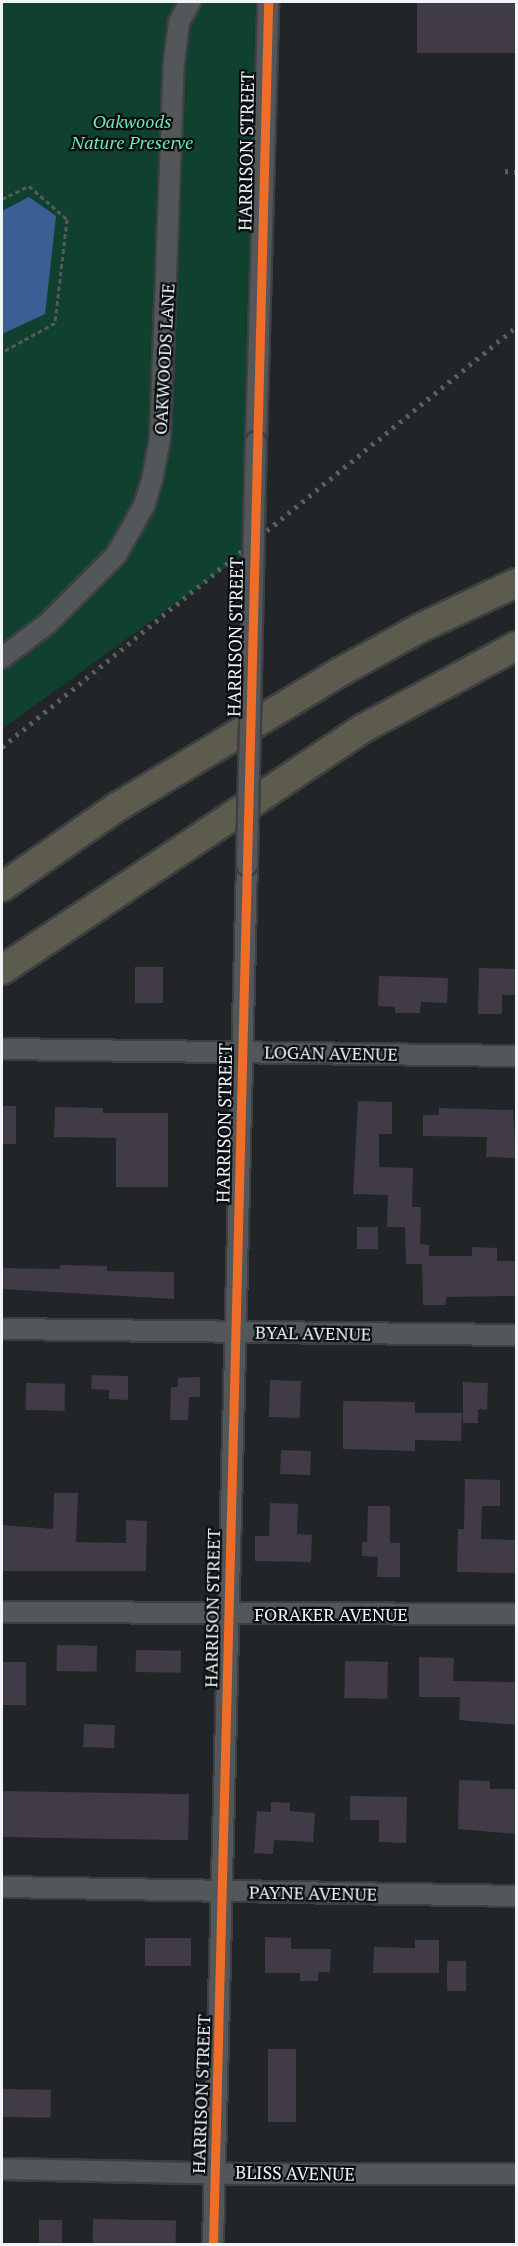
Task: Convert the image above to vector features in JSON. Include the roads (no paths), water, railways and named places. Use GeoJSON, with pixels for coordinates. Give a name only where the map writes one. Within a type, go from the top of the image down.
{"type":"FeatureCollection","features":[{"type":"Feature","properties":{"kind":"highway"},"geometry":{"type":"LineString","coordinates":[[2,887],[172,774],[420,628],[516,575]]}},
{"type":"Feature","properties":{"kind":"highway"},"geometry":{"type":"LineString","coordinates":[[420,628],[516,583]]}},
{"type":"Feature","properties":{"kind":"highway"},"geometry":{"type":"LineString","coordinates":[[2,970],[362,729],[516,646]]}},
{"type":"Feature","properties":{"kind":"highway"},"geometry":{"type":"LineString","coordinates":[[362,729],[516,666]]}},
{"type":"Feature","properties":{"kind":"street","name":"OAKWOODS LANE"},"geometry":{"type":"LineString","coordinates":[[2,658],[47,624],[116,555],[140,515],[152,480],[160,439],[163,383],[174,63],[179,22],[190,2]]}},
{"type":"Feature","properties":{"kind":"street","name":"HARRISON STREET"},"geometry":{"type":"LineString","coordinates":[[213,2244],[268,2]]}},
{"type":"Feature","properties":{"kind":"street","name":"LOGAN AVENUE"},"geometry":{"type":"LineString","coordinates":[[2,1049],[516,1056]]}},
{"type":"Feature","properties":{"kind":"street","name":"BYAL AVENUE"},"geometry":{"type":"LineString","coordinates":[[2,1329],[516,1335]]}},
{"type":"Feature","properties":{"kind":"street","name":"FORAKER AVENUE"},"geometry":{"type":"LineString","coordinates":[[2,1612],[516,1614]]}},
{"type":"Feature","properties":{"kind":"street","name":"PAYNE AVENUE"},"geometry":{"type":"LineString","coordinates":[[2,1887],[516,1896]]}},
{"type":"Feature","properties":{"kind":"street","name":"BLISS AVENUE"},"geometry":{"type":"LineString","coordinates":[[2,2169],[516,2174]]}},
{"type":"Feature","properties":{"kind":"water"},"geometry":{"type":"Polygon","coordinates":[[[29,197],[56,216],[45,314],[2,334],[2,211],[29,197]]]}},
{"type":"Feature","properties":{"kind":"railway"},"geometry":{"type":"LineString","coordinates":[[505,171],[516,172]]}},
{"type":"Feature","properties":{"kind":"railway"},"geometry":{"type":"LineString","coordinates":[[2,747],[516,327]]}},
{"type":"Feature","properties":{"kind":"park label","name":"Oakwoods Nature Preserve"},"geometry":{"type":"Point","coordinates":[132,132]}}]}
